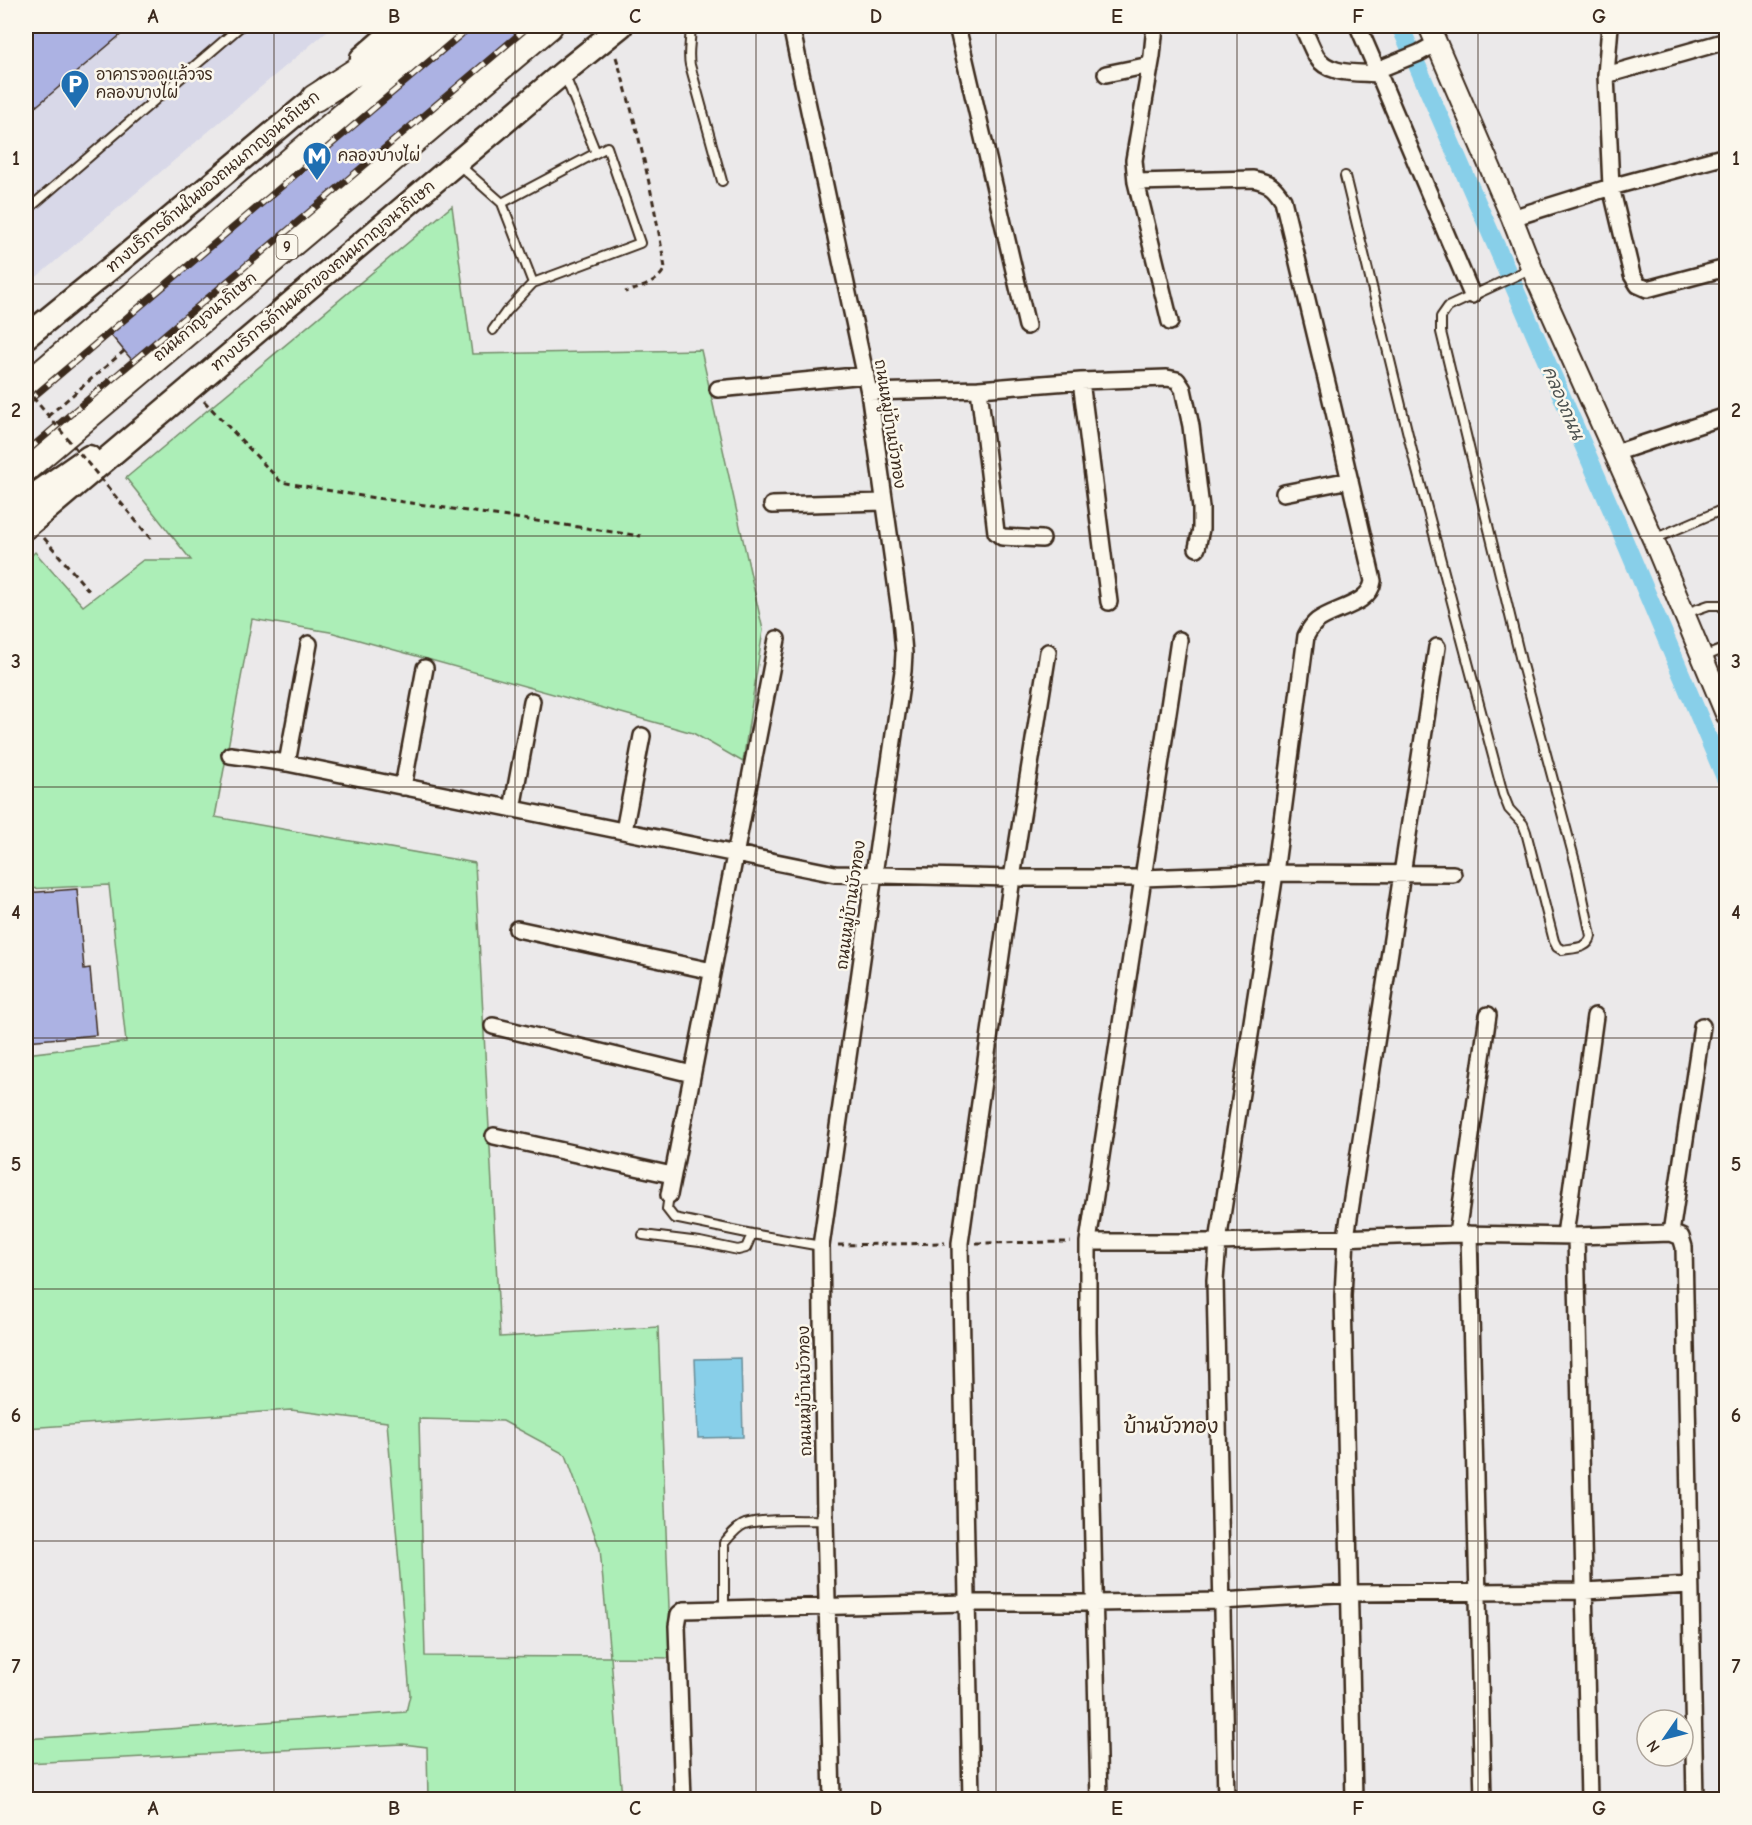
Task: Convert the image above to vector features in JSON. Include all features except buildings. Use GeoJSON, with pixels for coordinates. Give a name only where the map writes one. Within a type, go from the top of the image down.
{"type":"FeatureCollection","features":[{"type":"Feature","properties":{"kind":"highway"},"geometry":{"type":"LineString","coordinates":[[315,98],[427,26]]}},
{"type":"Feature","properties":{"kind":"highway"},"geometry":{"type":"LineString","coordinates":[[26,388],[448,26]]}},
{"type":"Feature","properties":{"kind":"highway","name":"ถนนกาญจนาภิเษก"},"geometry":{"type":"LineString","coordinates":[[26,468],[549,26]]}},
{"type":"Feature","properties":{"kind":"main road","name":"ทางบริการด้านในของถนนกาญจนาภิเษก"},"geometry":{"type":"LineString","coordinates":[[26,337],[399,26]]}},
{"type":"Feature","properties":{"kind":"main road","name":"ทางบริการด้านนอกของถนนกาญจนาภิเษก"},"geometry":{"type":"LineString","coordinates":[[28,525],[615,30]]}},
{"type":"Feature","properties":{"kind":"main road"},"geometry":{"type":"LineString","coordinates":[[26,350],[123,258]]}},
{"type":"Feature","properties":{"kind":"main road"},"geometry":{"type":"LineString","coordinates":[[26,501],[210,371]]}},
{"type":"Feature","properties":{"kind":"street","name":"ถนนหมู่บ้านบัวทอง"},"geometry":{"type":"LineString","coordinates":[[791,26],[866,375],[902,618],[904,652],[821,1246],[832,1800]]}},
{"type":"Feature","properties":{"kind":"street"},"geometry":{"type":"LineString","coordinates":[[957,26],[1027,326]]}},
{"type":"Feature","properties":{"kind":"street"},"geometry":{"type":"LineString","coordinates":[[1155,26],[1134,160],[1136,182],[1170,322]]}},
{"type":"Feature","properties":{"kind":"street"},"geometry":{"type":"LineString","coordinates":[[1302,26],[1317,58],[1326,67],[1334,70],[1378,71],[1419,53],[1433,34]]}},
{"type":"Feature","properties":{"kind":"street"},"geometry":{"type":"LineString","coordinates":[[1358,26],[1472,296]]}},
{"type":"Feature","properties":{"kind":"street"},"geometry":{"type":"LineString","coordinates":[[1610,26],[1606,75],[1611,187],[1632,274],[1638,285],[1647,289],[1726,268]]}},
{"type":"Feature","properties":{"kind":"street"},"geometry":{"type":"LineString","coordinates":[[1433,34],[1512,218],[1523,272],[1615,453],[1726,714]]}},
{"type":"Feature","properties":{"kind":"street"},"geometry":{"type":"LineString","coordinates":[[1606,75],[1726,41]]}},
{"type":"Feature","properties":{"kind":"street"},"geometry":{"type":"LineString","coordinates":[[1106,74],[1150,65]]}},
{"type":"Feature","properties":{"kind":"street"},"geometry":{"type":"LineString","coordinates":[[1512,218],[1611,187],[1726,156]]}},
{"type":"Feature","properties":{"kind":"street"},"geometry":{"type":"LineString","coordinates":[[1136,182],[1252,179],[1268,183],[1275,188],[1283,200],[1373,581],[1372,588],[1362,599],[1317,621],[1306,636],[1275,873],[1218,1242],[1215,1280],[1226,1800]]}},
{"type":"Feature","properties":{"kind":"street"},"geometry":{"type":"LineString","coordinates":[[718,389],[866,375]]}},
{"type":"Feature","properties":{"kind":"street"},"geometry":{"type":"LineString","coordinates":[[869,392],[979,389],[1081,381],[1167,378],[1177,381],[1184,389],[1191,426],[1201,508],[1201,529],[1197,548]]}},
{"type":"Feature","properties":{"kind":"street"},"geometry":{"type":"LineString","coordinates":[[1081,381],[1109,602]]}},
{"type":"Feature","properties":{"kind":"street"},"geometry":{"type":"LineString","coordinates":[[979,389],[996,532],[1002,537],[1042,539]]}},
{"type":"Feature","properties":{"kind":"street"},"geometry":{"type":"LineString","coordinates":[[1615,453],[1726,416]]}},
{"type":"Feature","properties":{"kind":"street"},"geometry":{"type":"LineString","coordinates":[[1284,493],[1350,480]]}},
{"type":"Feature","properties":{"kind":"street"},"geometry":{"type":"LineString","coordinates":[[772,505],[884,502]]}},
{"type":"Feature","properties":{"kind":"street"},"geometry":{"type":"LineString","coordinates":[[669,1195],[777,639]]}},
{"type":"Feature","properties":{"kind":"street"},"geometry":{"type":"LineString","coordinates":[[1099,1800],[1088,1242],[1179,640]]}},
{"type":"Feature","properties":{"kind":"street"},"geometry":{"type":"LineString","coordinates":[[286,763],[309,644]]}},
{"type":"Feature","properties":{"kind":"street"},"geometry":{"type":"LineString","coordinates":[[1354,1800],[1344,1296],[1346,1237],[1437,647]]}},
{"type":"Feature","properties":{"kind":"street"},"geometry":{"type":"LineString","coordinates":[[971,1800],[960,1243],[1012,878],[1048,652]]}},
{"type":"Feature","properties":{"kind":"street"},"geometry":{"type":"LineString","coordinates":[[402,787],[425,668]]}},
{"type":"Feature","properties":{"kind":"street"},"geometry":{"type":"LineString","coordinates":[[512,809],[532,701]]}},
{"type":"Feature","properties":{"kind":"street"},"geometry":{"type":"LineString","coordinates":[[624,831],[642,736]]}},
{"type":"Feature","properties":{"kind":"street"},"geometry":{"type":"LineString","coordinates":[[230,755],[286,763],[834,874],[1012,878],[1143,878],[1275,873],[1453,874]]}},
{"type":"Feature","properties":{"kind":"street"},"geometry":{"type":"LineString","coordinates":[[517,928],[712,971]]}},
{"type":"Feature","properties":{"kind":"street"},"geometry":{"type":"LineString","coordinates":[[1483,1800],[1463,1234],[1488,1015]]}},
{"type":"Feature","properties":{"kind":"street"},"geometry":{"type":"LineString","coordinates":[[1589,1800],[1585,1591],[1570,1235],[1596,1016]]}},
{"type":"Feature","properties":{"kind":"street"},"geometry":{"type":"LineString","coordinates":[[493,1026],[692,1074]]}},
{"type":"Feature","properties":{"kind":"street"},"geometry":{"type":"LineString","coordinates":[[1671,1233],[1701,1026]]}},
{"type":"Feature","properties":{"kind":"street"},"geometry":{"type":"LineString","coordinates":[[494,1136],[672,1175]]}},
{"type":"Feature","properties":{"kind":"street"},"geometry":{"type":"LineString","coordinates":[[1088,1242],[1218,1242],[1463,1234],[1671,1233],[1681,1237],[1684,1247],[1695,1800]]}},
{"type":"Feature","properties":{"kind":"street"},"geometry":{"type":"LineString","coordinates":[[683,1800],[677,1626],[679,1614],[684,1610],[967,1603],[1222,1601],[1351,1593],[1585,1591],[1690,1585]]}},
{"type":"Feature","properties":{"kind":"lane"},"geometry":{"type":"LineString","coordinates":[[26,211],[241,26]]}},
{"type":"Feature","properties":{"kind":"lane"},"geometry":{"type":"LineString","coordinates":[[690,26],[688,53],[690,65],[722,181]]}},
{"type":"Feature","properties":{"kind":"lane"},"geometry":{"type":"LineString","coordinates":[[564,72],[596,153]]}},
{"type":"Feature","properties":{"kind":"lane"},"geometry":{"type":"LineString","coordinates":[[493,330],[533,283],[640,243],[607,147],[502,203]]}},
{"type":"Feature","properties":{"kind":"lane"},"geometry":{"type":"LineString","coordinates":[[456,163],[502,203],[533,283]]}},
{"type":"Feature","properties":{"kind":"lane"},"geometry":{"type":"LineString","coordinates":[[1345,176],[1414,463],[1503,794],[1509,809],[1523,824],[1554,941],[1562,950],[1587,945],[1591,936],[1577,869],[1521,661],[1441,332],[1441,317],[1448,307],[1523,272]]}},
{"type":"Feature","properties":{"kind":"lane"},"geometry":{"type":"LineString","coordinates":[[1653,539],[1726,508]]}},
{"type":"Feature","properties":{"kind":"lane"},"geometry":{"type":"LineString","coordinates":[[1685,613],[1716,604],[1721,605],[1726,612]]}},
{"type":"Feature","properties":{"kind":"lane"},"geometry":{"type":"LineString","coordinates":[[1703,657],[1726,648]]}},
{"type":"Feature","properties":{"kind":"lane"},"geometry":{"type":"LineString","coordinates":[[669,1195],[667,1209],[674,1218],[821,1246]]}},
{"type":"Feature","properties":{"kind":"lane"},"geometry":{"type":"LineString","coordinates":[[644,1234],[738,1250],[746,1248],[752,1234]]}},
{"type":"Feature","properties":{"kind":"lane"},"geometry":{"type":"LineString","coordinates":[[724,1608],[724,1543],[738,1528],[743,1524],[758,1521],[825,1520]]}},
{"type":"Feature","properties":{"kind":"path"},"geometry":{"type":"LineString","coordinates":[[615,30],[654,205],[665,268],[662,274],[646,286],[626,292]]}},
{"type":"Feature","properties":{"kind":"path"},"geometry":{"type":"LineString","coordinates":[[48,416],[124,351]]}},
{"type":"Feature","properties":{"kind":"path"},"geometry":{"type":"LineString","coordinates":[[26,388],[151,539]]}},
{"type":"Feature","properties":{"kind":"path"},"geometry":{"type":"LineString","coordinates":[[190,388],[281,482],[355,495],[641,536]]}},
{"type":"Feature","properties":{"kind":"path"},"geometry":{"type":"LineString","coordinates":[[28,525],[90,592]]}},
{"type":"Feature","properties":{"kind":"shaded area"},"geometry":{"type":"Polygon","coordinates":[[[26,26],[333,26],[26,286],[26,26]]]}},
{"type":"Feature","properties":{"kind":"green space"},"geometry":{"type":"Polygon","coordinates":[[[452,206],[472,354],[701,350],[763,630],[743,762],[693,733],[330,632],[252,619],[215,817],[475,863],[500,1337],[658,1327],[671,1658],[611,1657],[622,1799],[428,1799],[427,1747],[403,1744],[26,1763],[26,1739],[406,1712],[410,1695],[387,1422],[291,1410],[26,1428],[26,1054],[126,1042],[109,885],[26,889],[26,561],[35,552],[83,606],[143,560],[191,560],[126,478],[452,206]],[[419,1419],[425,1656],[610,1657],[600,1549],[566,1455],[503,1421],[419,1419]]]}},
{"type":"Feature","properties":{"kind":"water"},"geometry":{"type":"Polygon","coordinates":[[[741,1358],[743,1437],[698,1438],[695,1359],[741,1358]]]}},
{"type":"Feature","properties":{"kind":"waterway","name":"คลองถนน"},"geometry":{"type":"LineString","coordinates":[[1400,26],[1612,511],[1726,780]]}},
{"type":"Feature","properties":{"kind":"railway"},"geometry":{"type":"LineString","coordinates":[[26,403],[471,26]]}},
{"type":"Feature","properties":{"kind":"railway"},"geometry":{"type":"LineString","coordinates":[[26,452],[529,26]]}},
{"type":"Feature","properties":{"kind":"place","name":"อาคารจอดแล้วจร คลองบางไผ่"},"geometry":{"type":"Point","coordinates":[75,110]}},
{"type":"Feature","properties":{"kind":"place","name":"คลองบางไผ่"},"geometry":{"type":"Point","coordinates":[317,182]}},
{"type":"Feature","properties":{"kind":"district","name":"บ้านบัวทอง"},"geometry":{"type":"Point","coordinates":[1171,1426]}}]}
